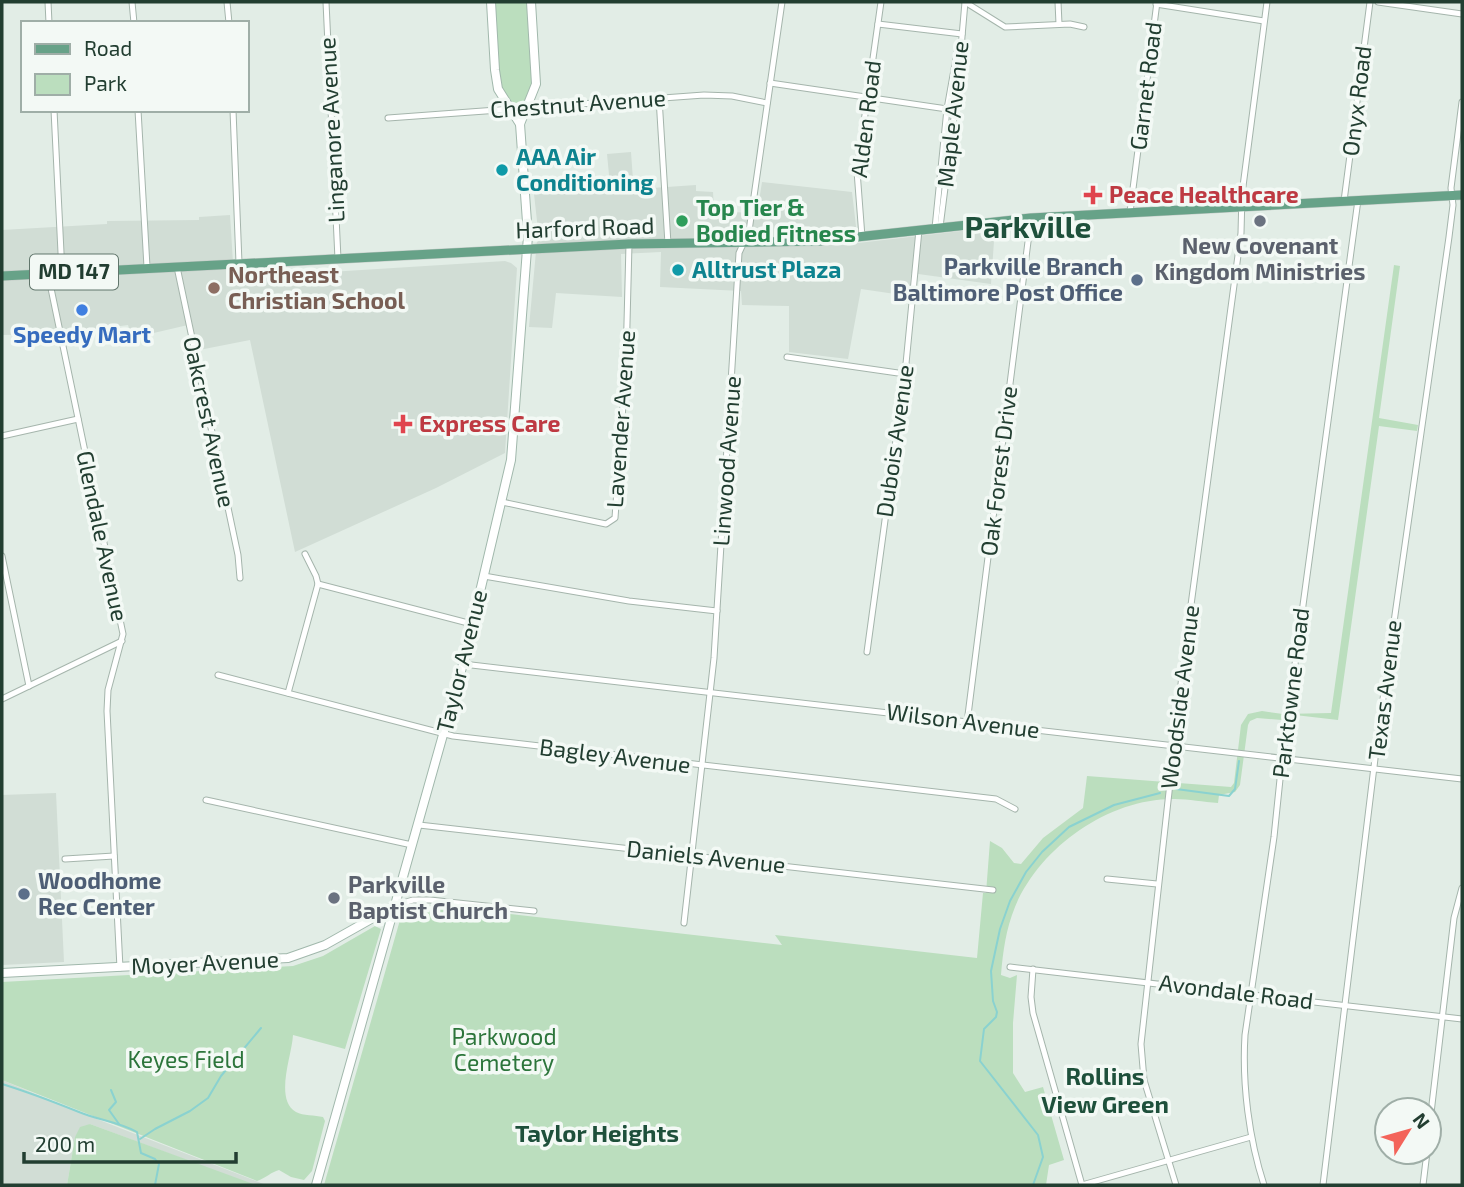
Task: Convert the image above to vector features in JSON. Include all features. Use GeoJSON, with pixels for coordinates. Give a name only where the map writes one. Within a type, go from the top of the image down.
{"type":"FeatureCollection","features":[{"type":"Feature","properties":{"kind":"main road"},"geometry":{"type":"LineString","coordinates":[[491,2],[496,81],[501,96],[520,124]]}},
{"type":"Feature","properties":{"kind":"main road","name":"Taylor Avenue"},"geometry":{"type":"LineString","coordinates":[[316,1185],[463,664],[502,502],[513,442],[527,249],[520,124],[536,84],[531,2]]}},
{"type":"Feature","properties":{"kind":"main road","name":"Harford Road"},"geometry":{"type":"LineString","coordinates":[[2,276],[629,244],[743,243],[862,237],[1031,218],[1457,195]]}},
{"type":"Feature","properties":{"kind":"main road","name":"Moyer Avenue"},"geometry":{"type":"LineString","coordinates":[[2,973],[288,958],[325,945],[396,905]]}},
{"type":"Feature","properties":{"kind":"street"},"geometry":{"type":"LineString","coordinates":[[48,2],[49,21]]}},
{"type":"Feature","properties":{"kind":"street"},"geometry":{"type":"LineString","coordinates":[[132,2],[134,21]]}},
{"type":"Feature","properties":{"kind":"street"},"geometry":{"type":"LineString","coordinates":[[227,2],[229,21]]}},
{"type":"Feature","properties":{"kind":"street","name":"Linganore Avenue"},"geometry":{"type":"LineString","coordinates":[[327,2],[338,258]]}},
{"type":"Feature","properties":{"kind":"street","name":"Linwood Avenue"},"geometry":{"type":"LineString","coordinates":[[684,923],[711,692],[739,253],[749,231],[782,2]]}},
{"type":"Feature","properties":{"kind":"street","name":"Alden Road"},"geometry":{"type":"LineString","coordinates":[[862,237],[857,171],[881,2]]}},
{"type":"Feature","properties":{"kind":"street"},"geometry":{"type":"LineString","coordinates":[[965,2],[1005,27],[1059,24],[1084,27]]}},
{"type":"Feature","properties":{"kind":"street","name":"Maple Avenue"},"geometry":{"type":"LineString","coordinates":[[937,227],[965,2]]}},
{"type":"Feature","properties":{"kind":"street"},"geometry":{"type":"LineString","coordinates":[[1058,2],[1059,24]]}},
{"type":"Feature","properties":{"kind":"street","name":"Woodside Avenue"},"geometry":{"type":"LineString","coordinates":[[1176,1185],[1150,1102],[1141,1062],[1147,981],[1172,747],[1241,233],[1241,206],[1267,2]]}},
{"type":"Feature","properties":{"kind":"street","name":"Onyx Road"},"geometry":{"type":"LineString","coordinates":[[1344,201],[1370,2]]}},
{"type":"Feature","properties":{"kind":"street"},"geometry":{"type":"LineString","coordinates":[[1378,2],[1462,14]]}},
{"type":"Feature","properties":{"kind":"street"},"geometry":{"type":"LineString","coordinates":[[1157,3],[1264,21]]}},
{"type":"Feature","properties":{"kind":"street","name":"Garnet Road"},"geometry":{"type":"LineString","coordinates":[[1130,212],[1157,3]]}},
{"type":"Feature","properties":{"kind":"street"},"geometry":{"type":"LineString","coordinates":[[878,24],[962,34]]}},
{"type":"Feature","properties":{"kind":"street"},"geometry":{"type":"LineString","coordinates":[[770,83],[947,109]]}},
{"type":"Feature","properties":{"kind":"street"},"geometry":{"type":"LineString","coordinates":[[937,227],[947,109],[953,93]]}},
{"type":"Feature","properties":{"kind":"street","name":"Chestnut Avenue"},"geometry":{"type":"LineString","coordinates":[[388,118],[719,95],[767,103]]}},
{"type":"Feature","properties":{"kind":"street"},"geometry":{"type":"LineString","coordinates":[[659,98],[668,244]]}},
{"type":"Feature","properties":{"kind":"street","name":"Texas Avenue"},"geometry":{"type":"LineString","coordinates":[[1323,1185],[1374,769],[1457,195],[1451,188],[1462,102]]}},
{"type":"Feature","properties":{"kind":"street"},"geometry":{"type":"LineString","coordinates":[[54,112],[62,272]]}},
{"type":"Feature","properties":{"kind":"street"},"geometry":{"type":"LineString","coordinates":[[138,112],[147,267]]}},
{"type":"Feature","properties":{"kind":"street"},"geometry":{"type":"LineString","coordinates":[[233,112],[239,263]]}},
{"type":"Feature","properties":{"kind":"street","name":"Parktowne Road"},"geometry":{"type":"LineString","coordinates":[[1264,1185],[1251,1137],[1245,1044],[1358,200]]}},
{"type":"Feature","properties":{"kind":"street","name":"Oak Forest Drive"},"geometry":{"type":"LineString","coordinates":[[967,723],[1031,218]]}},
{"type":"Feature","properties":{"kind":"street","name":"Dubois Avenue"},"geometry":{"type":"LineString","coordinates":[[867,652],[905,374],[919,230]]}},
{"type":"Feature","properties":{"kind":"street","name":"Lavender Avenue"},"geometry":{"type":"LineString","coordinates":[[502,502],[606,524],[615,518],[626,362],[629,244]]}},
{"type":"Feature","properties":{"kind":"street","name":"Oakcrest Avenue"},"geometry":{"type":"LineString","coordinates":[[177,267],[238,555],[240,578]]}},
{"type":"Feature","properties":{"kind":"street","name":"Glendale Avenue"},"geometry":{"type":"LineString","coordinates":[[48,274],[122,634],[107,703],[120,968]]}},
{"type":"Feature","properties":{"kind":"street"},"geometry":{"type":"LineString","coordinates":[[787,357],[905,374]]}},
{"type":"Feature","properties":{"kind":"street"},"geometry":{"type":"LineString","coordinates":[[2,436],[78,419]]}},
{"type":"Feature","properties":{"kind":"street"},"geometry":{"type":"LineString","coordinates":[[288,693],[318,584],[305,554]]}},
{"type":"Feature","properties":{"kind":"street"},"geometry":{"type":"LineString","coordinates":[[2,556],[29,686]]}},
{"type":"Feature","properties":{"kind":"street"},"geometry":{"type":"LineString","coordinates":[[484,576],[629,601],[717,611]]}},
{"type":"Feature","properties":{"kind":"street"},"geometry":{"type":"LineString","coordinates":[[318,584],[472,624]]}},
{"type":"Feature","properties":{"kind":"street"},"geometry":{"type":"LineString","coordinates":[[2,699],[122,640]]}},
{"type":"Feature","properties":{"kind":"street","name":"Wilson Avenue"},"geometry":{"type":"LineString","coordinates":[[463,664],[1462,779]]}},
{"type":"Feature","properties":{"kind":"street","name":"Bagley Avenue"},"geometry":{"type":"LineString","coordinates":[[218,675],[444,734],[996,799],[1015,810]]}},
{"type":"Feature","properties":{"kind":"street"},"geometry":{"type":"LineString","coordinates":[[206,800],[413,846]]}},
{"type":"Feature","properties":{"kind":"street","name":"Daniels Avenue"},"geometry":{"type":"LineString","coordinates":[[419,825],[993,890]]}},
{"type":"Feature","properties":{"kind":"street"},"geometry":{"type":"LineString","coordinates":[[65,859],[114,856]]}},
{"type":"Feature","properties":{"kind":"street"},"geometry":{"type":"LineString","coordinates":[[1107,879],[1157,884]]}},
{"type":"Feature","properties":{"kind":"street"},"geometry":{"type":"LineString","coordinates":[[1433,1096],[1454,918],[1462,888]]}},
{"type":"Feature","properties":{"kind":"street"},"geometry":{"type":"LineString","coordinates":[[396,905],[413,900],[430,900],[534,911]]}},
{"type":"Feature","properties":{"kind":"street","name":"Avondale Road"},"geometry":{"type":"LineString","coordinates":[[1010,967],[1462,1019]]}},
{"type":"Feature","properties":{"kind":"street"},"geometry":{"type":"LineString","coordinates":[[1033,970],[1033,1013],[1082,1185],[1251,1137]]}},
{"type":"Feature","properties":{"kind":"street"},"geometry":{"type":"LineString","coordinates":[[1423,1185],[1425,1166]]}},
{"type":"Feature","properties":{"kind":"shaded area"},"geometry":{"type":"Polygon","coordinates":[[[631,152],[633,180],[637,189],[696,185],[696,191],[713,192],[714,210],[757,214],[762,182],[852,192],[858,243],[995,227],[991,284],[911,273],[909,296],[861,289],[848,359],[789,352],[789,306],[742,305],[741,291],[660,287],[661,252],[621,254],[622,297],[556,293],[552,328],[529,327],[538,230],[534,194],[610,185],[607,154],[631,152]]]}},
{"type":"Feature","properties":{"kind":"shaded area"},"geometry":{"type":"Polygon","coordinates":[[[230,215],[234,278],[505,261],[517,268],[505,453],[436,488],[295,552],[250,340],[194,351],[188,325],[132,338],[128,325],[60,334],[2,335],[2,230],[107,224],[107,221],[199,220],[199,217],[230,215]]]}},
{"type":"Feature","properties":{"kind":"shaded area"},"geometry":{"type":"Polygon","coordinates":[[[56,793],[64,962],[2,965],[2,795],[56,793]]]}},
{"type":"Feature","properties":{"kind":"shaded area"},"geometry":{"type":"Polygon","coordinates":[[[2,1080],[266,1185],[248,1183],[90,1124],[75,1137],[67,1185],[2,1185],[2,1080]]]}},
{"type":"Feature","properties":{"kind":"green space"},"geometry":{"type":"Polygon","coordinates":[[[494,2],[528,2],[534,80],[528,100],[523,102],[510,101],[500,85],[494,2]]]}},
{"type":"Feature","properties":{"kind":"green space","name":"Parkwood Cemetery"},"geometry":{"type":"Polygon","coordinates":[[[1394,265],[1400,266],[1379,418],[1418,425],[1417,431],[1379,426],[1338,720],[1295,715],[1282,720],[1257,718],[1250,721],[1240,785],[1235,792],[1219,795],[1218,803],[1180,799],[1150,801],[1102,817],[1059,846],[1026,885],[1015,907],[1005,940],[1001,975],[1010,978],[1017,975],[1013,1073],[1025,1092],[1043,1087],[1064,1160],[1049,1165],[1046,1185],[324,1185],[400,920],[414,908],[432,905],[782,945],[775,935],[977,958],[990,841],[1002,848],[1014,863],[1021,864],[1043,838],[1083,808],[1087,776],[1231,787],[1234,783],[1241,725],[1248,714],[1262,711],[1283,714],[1331,713],[1394,265]]]}},
{"type":"Feature","properties":{"kind":"green space","name":"Keyes Field"},"geometry":{"type":"Polygon","coordinates":[[[375,926],[381,929],[345,1049],[293,1035],[286,1077],[286,1097],[296,1112],[323,1117],[325,1121],[312,1171],[304,1180],[279,1170],[257,1181],[2,1080],[2,982],[293,966],[323,956],[375,926]]]}},
{"type":"Feature","properties":{"kind":"green space"},"geometry":{"type":"Polygon","coordinates":[[[90,1124],[256,1185],[67,1185],[75,1137],[80,1127],[90,1124]]]}},
{"type":"Feature","properties":{"kind":"waterway"},"geometry":{"type":"LineString","coordinates":[[1176,789],[1229,796],[1235,789],[1239,761]]}},
{"type":"Feature","properties":{"kind":"waterway"},"geometry":{"type":"LineString","coordinates":[[1033,1185],[1043,1157],[1038,1135],[980,1061],[984,1029],[996,1017],[997,1012],[993,1001],[991,971],[1000,929],[1010,901],[1026,872],[1042,852],[1069,827],[1114,805],[1160,793]]}},
{"type":"Feature","properties":{"kind":"waterway"},"geometry":{"type":"LineString","coordinates":[[140,1139],[208,1098],[221,1076],[261,1028]]}},
{"type":"Feature","properties":{"kind":"waterway"},"geometry":{"type":"LineString","coordinates":[[2,1084],[137,1132],[141,1153],[155,1159],[159,1164],[155,1185]]}},
{"type":"Feature","properties":{"kind":"waterway"},"geometry":{"type":"LineString","coordinates":[[111,1090],[116,1102],[109,1110],[119,1124]]}},
{"type":"Feature","properties":{"kind":"place","name":"AAA Air Conditioning"},"geometry":{"type":"Point","coordinates":[502,170]}},
{"type":"Feature","properties":{"kind":"place","name":"Peace Healthcare"},"geometry":{"type":"Point","coordinates":[1093,195]}},
{"type":"Feature","properties":{"kind":"place","name":"Top Tier & Bodied Fitness"},"geometry":{"type":"Point","coordinates":[682,221]}},
{"type":"Feature","properties":{"kind":"place","name":"New Covenant Kingdom Ministries"},"geometry":{"type":"Point","coordinates":[1260,221]}},
{"type":"Feature","properties":{"kind":"place","name":"Alltrust Plaza"},"geometry":{"type":"Point","coordinates":[678,270]}},
{"type":"Feature","properties":{"kind":"place","name":"Parkville Branch Baltimore Post Office"},"geometry":{"type":"Point","coordinates":[1137,280]}},
{"type":"Feature","properties":{"kind":"place","name":"Northeast Christian School"},"geometry":{"type":"Point","coordinates":[214,288]}},
{"type":"Feature","properties":{"kind":"place","name":"Speedy Mart"},"geometry":{"type":"Point","coordinates":[82,310]}},
{"type":"Feature","properties":{"kind":"place","name":"Express Care"},"geometry":{"type":"Point","coordinates":[403,424]}},
{"type":"Feature","properties":{"kind":"place","name":"Woodhome Rec Center"},"geometry":{"type":"Point","coordinates":[24,894]}},
{"type":"Feature","properties":{"kind":"place","name":"Parkville Baptist Church"},"geometry":{"type":"Point","coordinates":[334,898]}},
{"type":"Feature","properties":{"kind":"district","name":"Parkville"},"geometry":{"type":"Point","coordinates":[1028,228]}},
{"type":"Feature","properties":{"kind":"district","name":"Rollins View Green"},"geometry":{"type":"Point","coordinates":[1105,1091]}},
{"type":"Feature","properties":{"kind":"district","name":"Taylor Heights"},"geometry":{"type":"Point","coordinates":[597,1134]}}]}
